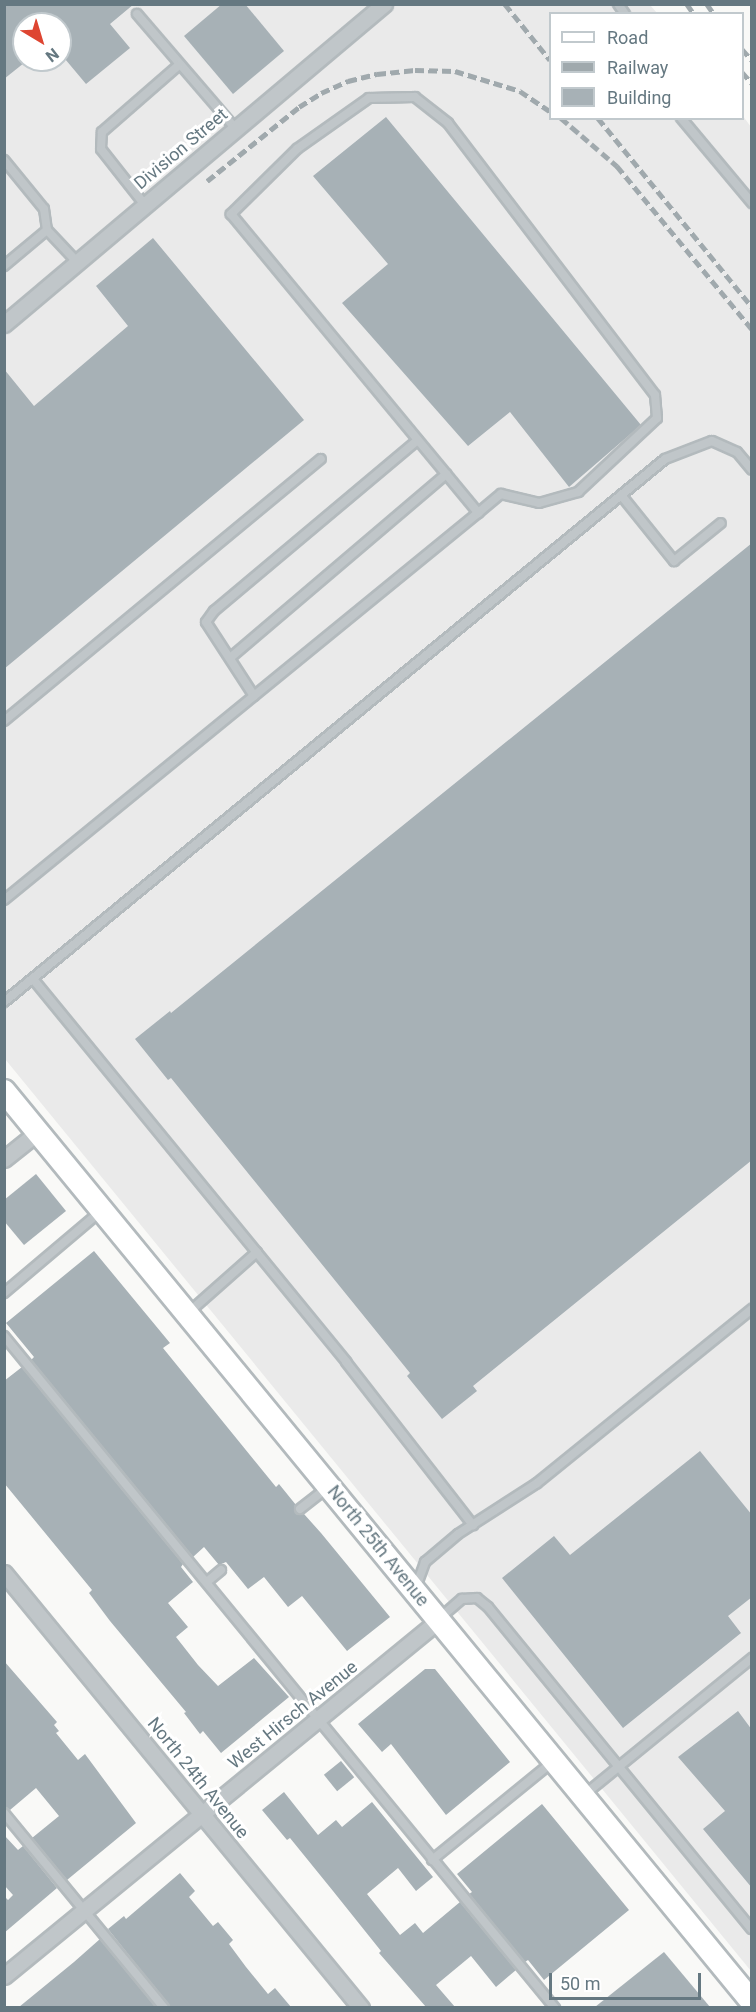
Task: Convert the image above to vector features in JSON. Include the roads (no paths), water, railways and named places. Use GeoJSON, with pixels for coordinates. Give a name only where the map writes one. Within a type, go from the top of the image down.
{"type":"FeatureCollection","features":[{"type":"Feature","properties":{"kind":"main road","name":"North 25th Avenue"},"geometry":{"type":"LineString","coordinates":[[4,1091],[752,2002]]}},
{"type":"Feature","properties":{"kind":"street","name":"Division Street"},"geometry":{"type":"LineString","coordinates":[[4,324],[384,4]]}},
{"type":"Feature","properties":{"kind":"street"},"geometry":{"type":"LineString","coordinates":[[4,1159],[38,1132]]}},
{"type":"Feature","properties":{"kind":"street","name":"North 24th Avenue"},"geometry":{"type":"LineString","coordinates":[[4,1573],[361,2007]]}},
{"type":"Feature","properties":{"kind":"street","name":"West Hirsch Avenue"},"geometry":{"type":"LineString","coordinates":[[4,1976],[439,1620]]}},
{"type":"Feature","properties":{"kind":"lane"},"geometry":{"type":"LineString","coordinates":[[137,14],[236,129]]}},
{"type":"Feature","properties":{"kind":"lane"},"geometry":{"type":"LineString","coordinates":[[145,205],[101,150],[102,132],[180,64]]}},
{"type":"Feature","properties":{"kind":"lane"},"geometry":{"type":"LineString","coordinates":[[4,900],[254,696],[478,513],[501,494],[539,503],[578,492],[657,418],[655,395],[448,123],[415,97],[369,98],[297,149],[231,214],[478,513]]}},
{"type":"Feature","properties":{"kind":"lane"},"geometry":{"type":"LineString","coordinates":[[683,120],[752,203]]}},
{"type":"Feature","properties":{"kind":"lane"},"geometry":{"type":"LineString","coordinates":[[4,160],[44,209],[47,230],[78,263]]}},
{"type":"Feature","properties":{"kind":"lane"},"geometry":{"type":"LineString","coordinates":[[4,266],[47,230]]}},
{"type":"Feature","properties":{"kind":"lane"},"geometry":{"type":"LineString","coordinates":[[254,696],[206,622],[214,611],[418,440]]}},
{"type":"Feature","properties":{"kind":"lane"},"geometry":{"type":"LineString","coordinates":[[4,1002],[664,459],[712,441],[737,452],[752,470]]}},
{"type":"Feature","properties":{"kind":"lane"},"geometry":{"type":"LineString","coordinates":[[4,721],[321,459]]}},
{"type":"Feature","properties":{"kind":"lane"},"geometry":{"type":"LineString","coordinates":[[230,658],[446,474]]}},
{"type":"Feature","properties":{"kind":"lane"},"geometry":{"type":"LineString","coordinates":[[621,495],[674,561],[721,523]]}},
{"type":"Feature","properties":{"kind":"lane"},"geometry":{"type":"LineString","coordinates":[[33,979],[257,1252],[472,1525]]}},
{"type":"Feature","properties":{"kind":"lane"},"geometry":{"type":"LineString","coordinates":[[4,1293],[102,1210]]}},
{"type":"Feature","properties":{"kind":"lane"},"geometry":{"type":"LineString","coordinates":[[187,1314],[257,1252]]}},
{"type":"Feature","properties":{"kind":"lane"},"geometry":{"type":"LineString","coordinates":[[415,1591],[425,1562],[472,1525],[537,1483],[752,1309]]}},
{"type":"Feature","properties":{"kind":"lane"},"geometry":{"type":"LineString","coordinates":[[4,1336],[208,1581],[432,1860],[555,2007]]}},
{"type":"Feature","properties":{"kind":"lane"},"geometry":{"type":"LineString","coordinates":[[300,1509],[329,1486]]}},
{"type":"Feature","properties":{"kind":"lane"},"geometry":{"type":"LineString","coordinates":[[208,1581],[221,1570]]}},
{"type":"Feature","properties":{"kind":"lane"},"geometry":{"type":"LineString","coordinates":[[439,1620],[462,1599],[477,1598],[488,1607],[752,1929]]}},
{"type":"Feature","properties":{"kind":"lane"},"geometry":{"type":"LineString","coordinates":[[583,1796],[752,1658]]}},
{"type":"Feature","properties":{"kind":"lane"},"geometry":{"type":"LineString","coordinates":[[432,1860],[554,1761]]}},
{"type":"Feature","properties":{"kind":"lane"},"geometry":{"type":"LineString","coordinates":[[4,1813],[164,2007]]}},
{"type":"Feature","properties":{"kind":"railway"},"geometry":{"type":"LineString","coordinates":[[505,4],[549,59]]}},
{"type":"Feature","properties":{"kind":"railway"},"geometry":{"type":"LineString","coordinates":[[687,4],[693,12]]}},
{"type":"Feature","properties":{"kind":"railway"},"geometry":{"type":"LineString","coordinates":[[707,4],[713,12]]}},
{"type":"Feature","properties":{"kind":"railway"},"geometry":{"type":"LineString","coordinates":[[744,51],[752,60]]}},
{"type":"Feature","properties":{"kind":"railway"},"geometry":{"type":"LineString","coordinates":[[207,181],[299,107],[321,93],[348,81],[377,74],[415,70],[455,71],[520,91],[549,110]]}},
{"type":"Feature","properties":{"kind":"railway"},"geometry":{"type":"LineString","coordinates":[[744,74],[752,83]]}},
{"type":"Feature","properties":{"kind":"railway"},"geometry":{"type":"LineString","coordinates":[[563,120],[617,166],[752,329]]}},
{"type":"Feature","properties":{"kind":"railway"},"geometry":{"type":"LineString","coordinates":[[600,120],[752,307]]}}]}
